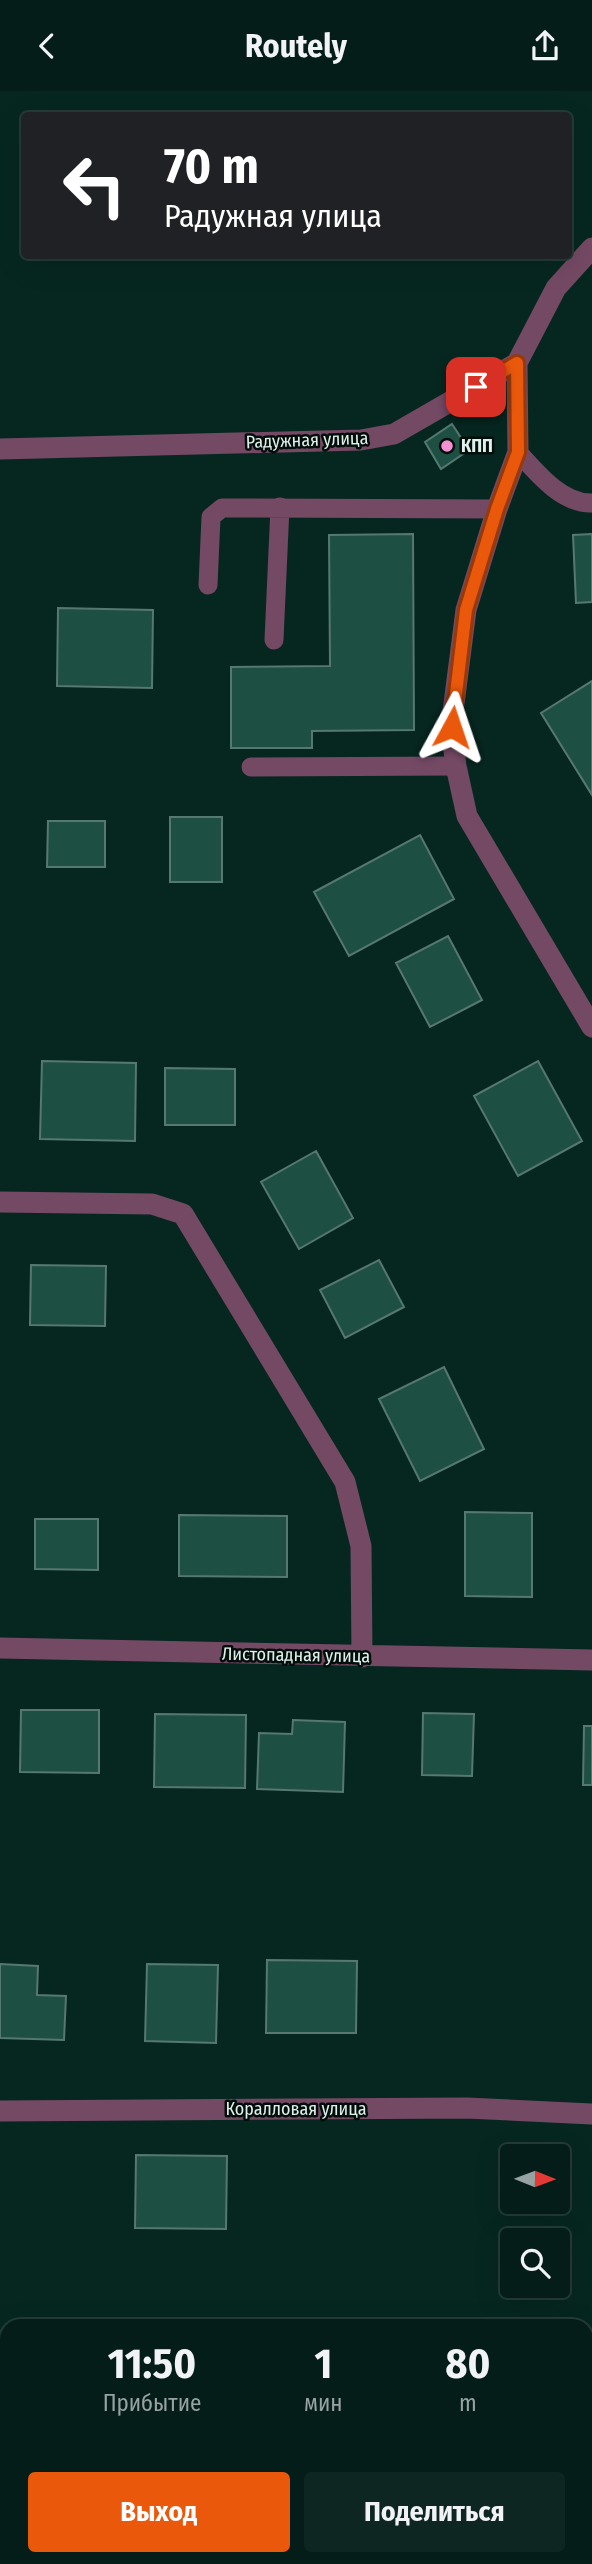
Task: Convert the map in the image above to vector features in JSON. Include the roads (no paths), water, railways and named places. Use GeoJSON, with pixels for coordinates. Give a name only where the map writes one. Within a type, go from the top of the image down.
{"type":"FeatureCollection","features":[{"type":"Feature","properties":{"kind":"street"},"geometry":{"type":"LineString","coordinates":[[592,248],[556,288],[517,363],[518,452],[497,509],[466,610],[452,727],[456,766],[467,816],[592,1027]]}},
{"type":"Feature","properties":{"kind":"street","name":"Радужная улица"},"geometry":{"type":"LineString","coordinates":[[0,449],[372,438],[394,434],[517,363]]}},
{"type":"Feature","properties":{"kind":"street"},"geometry":{"type":"LineString","coordinates":[[0,1202],[152,1204],[183,1214],[345,1482],[361,1546],[362,1657]]}},
{"type":"Feature","properties":{"kind":"street","name":"Листопадная улица"},"geometry":{"type":"LineString","coordinates":[[0,1648],[592,1660]]}},
{"type":"Feature","properties":{"kind":"street","name":"Коралловая улица"},"geometry":{"type":"LineString","coordinates":[[0,2111],[467,2108],[592,2114]]}},
{"type":"Feature","properties":{"kind":"lane"},"geometry":{"type":"LineString","coordinates":[[518,452],[550,485],[581,503],[592,503]]}},
{"type":"Feature","properties":{"kind":"lane"},"geometry":{"type":"LineString","coordinates":[[274,640],[280,507]]}},
{"type":"Feature","properties":{"kind":"lane"},"geometry":{"type":"LineString","coordinates":[[208,585],[211,517],[222,508],[497,509]]}},
{"type":"Feature","properties":{"kind":"lane"},"geometry":{"type":"LineString","coordinates":[[251,767],[456,766]]}},
{"type":"Feature","properties":{"kind":"place","name":"КПП"},"geometry":{"type":"Point","coordinates":[447,446]}}]}
